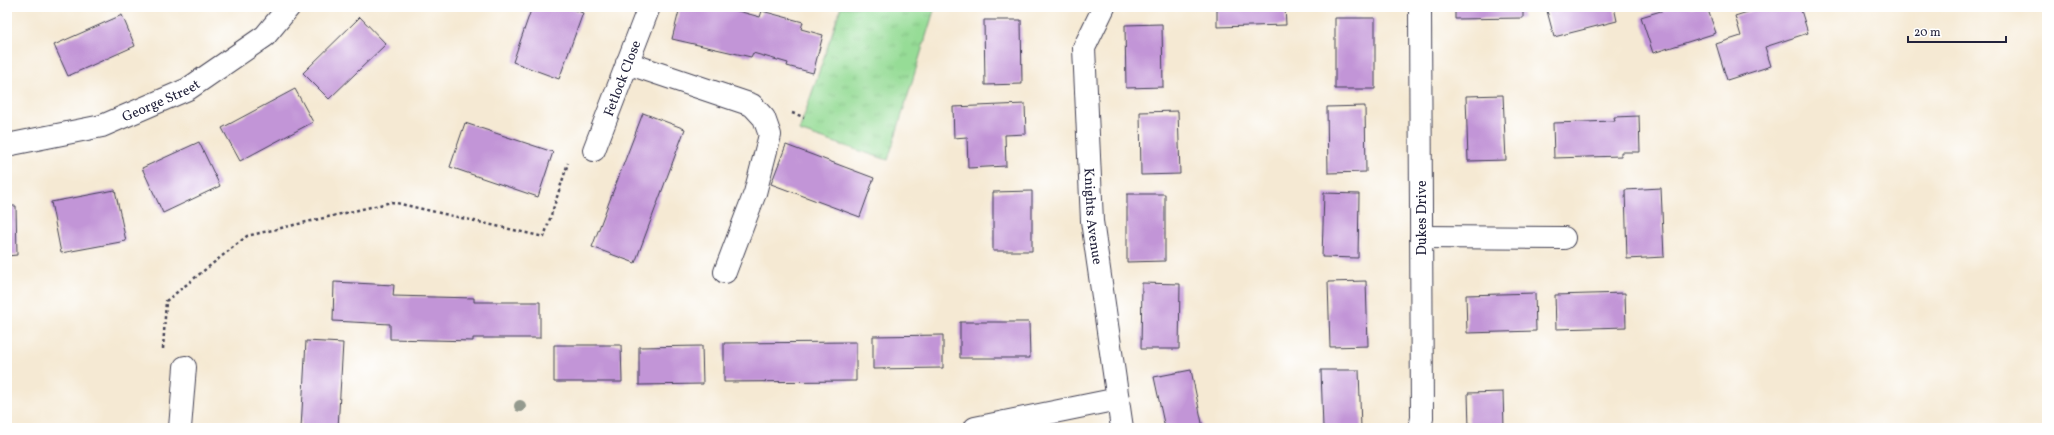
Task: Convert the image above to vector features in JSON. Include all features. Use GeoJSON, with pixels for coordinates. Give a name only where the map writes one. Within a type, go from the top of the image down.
{"type":"FeatureCollection","features":[{"type":"Feature","properties":{"kind":"street","name":"George Street"},"geometry":{"type":"LineString","coordinates":[[7,145],[102,126],[188,89],[266,36],[289,7]]}},
{"type":"Feature","properties":{"kind":"street","name":"Fetlock Close"},"geometry":{"type":"LineString","coordinates":[[594,150],[649,7]]}},
{"type":"Feature","properties":{"kind":"street","name":"Knights Avenue"},"geometry":{"type":"LineString","coordinates":[[1104,7],[1084,48],[1092,221],[1122,428]]}},
{"type":"Feature","properties":{"kind":"street","name":"Dukes Drive"},"geometry":{"type":"LineString","coordinates":[[1420,7],[1422,418],[1420,428]]}},
{"type":"Feature","properties":{"kind":"street"},"geometry":{"type":"LineString","coordinates":[[627,62],[752,105],[764,118],[770,135],[755,193],[725,272]]}},
{"type":"Feature","properties":{"kind":"street"},"geometry":{"type":"LineString","coordinates":[[1421,238],[1564,238]]}},
{"type":"Feature","properties":{"kind":"street"},"geometry":{"type":"LineString","coordinates":[[180,428],[185,367]]}},
{"type":"Feature","properties":{"kind":"street"},"geometry":{"type":"LineString","coordinates":[[975,428],[1118,400]]}},
{"type":"Feature","properties":{"kind":"path"},"geometry":{"type":"LineString","coordinates":[[185,367],[162,366],[166,301],[247,236],[392,202],[544,236],[568,162]]}},
{"type":"Feature","properties":{"kind":"green space"},"geometry":{"type":"Polygon","coordinates":[[[841,7],[935,7],[888,160],[799,131],[841,7]]]}},
{"type":"Feature","properties":{"kind":"building"},"geometry":{"type":"Polygon","coordinates":[[[532,7],[566,7],[583,13],[559,79],[513,62],[532,7]]]}},
{"type":"Feature","properties":{"kind":"building"},"geometry":{"type":"Polygon","coordinates":[[[680,7],[705,7],[716,10],[717,7],[723,7],[760,17],[762,11],[803,22],[801,29],[823,35],[813,73],[787,66],[788,63],[753,53],[751,57],[672,39],[680,7]]]}},
{"type":"Feature","properties":{"kind":"building"},"geometry":{"type":"Polygon","coordinates":[[[1217,7],[1285,7],[1286,25],[1217,27],[1217,7]]]}},
{"type":"Feature","properties":{"kind":"building"},"geometry":{"type":"Polygon","coordinates":[[[1455,7],[1523,7],[1523,18],[1455,19],[1455,7]]]}},
{"type":"Feature","properties":{"kind":"building"},"geometry":{"type":"Polygon","coordinates":[[[1546,7],[1614,7],[1617,21],[1554,37],[1546,7]]]}},
{"type":"Feature","properties":{"kind":"building"},"geometry":{"type":"Polygon","coordinates":[[[1674,7],[1707,7],[1716,33],[1653,53],[1641,17],[1674,7]]]}},
{"type":"Feature","properties":{"kind":"building"},"geometry":{"type":"Polygon","coordinates":[[[1763,7],[1800,7],[1808,33],[1765,47],[1771,66],[1727,80],[1716,44],[1741,36],[1735,16],[1763,7]]]}},
{"type":"Feature","properties":{"kind":"building"},"geometry":{"type":"Polygon","coordinates":[[[122,15],[135,46],[68,76],[54,45],[122,15]]]}},
{"type":"Feature","properties":{"kind":"building"},"geometry":{"type":"Polygon","coordinates":[[[360,17],[386,44],[329,99],[303,73],[360,17]]]}},
{"type":"Feature","properties":{"kind":"building"},"geometry":{"type":"Polygon","coordinates":[[[1335,18],[1375,18],[1375,89],[1335,89],[1335,18]]]}},
{"type":"Feature","properties":{"kind":"building"},"geometry":{"type":"Polygon","coordinates":[[[984,20],[1021,20],[1022,84],[985,85],[984,20]]]}},
{"type":"Feature","properties":{"kind":"building"},"geometry":{"type":"Polygon","coordinates":[[[1162,24],[1163,87],[1126,88],[1125,25],[1162,24]]]}},
{"type":"Feature","properties":{"kind":"building"},"geometry":{"type":"Polygon","coordinates":[[[295,89],[313,122],[240,161],[222,128],[295,89]]]}},
{"type":"Feature","properties":{"kind":"building"},"geometry":{"type":"Polygon","coordinates":[[[1503,95],[1506,160],[1468,161],[1466,96],[1503,95]]]}},
{"type":"Feature","properties":{"kind":"building"},"geometry":{"type":"Polygon","coordinates":[[[1025,104],[1026,134],[1005,135],[1006,166],[968,168],[967,137],[954,138],[953,107],[1025,104]]]}},
{"type":"Feature","properties":{"kind":"building"},"geometry":{"type":"Polygon","coordinates":[[[1365,106],[1366,172],[1328,173],[1327,107],[1365,106]]]}},
{"type":"Feature","properties":{"kind":"building"},"geometry":{"type":"Polygon","coordinates":[[[1178,111],[1180,174],[1141,175],[1140,112],[1178,111]]]}},
{"type":"Feature","properties":{"kind":"building"},"geometry":{"type":"Polygon","coordinates":[[[643,113],[685,129],[635,263],[592,247],[643,113]]]}},
{"type":"Feature","properties":{"kind":"building"},"geometry":{"type":"Polygon","coordinates":[[[1639,116],[1640,152],[1621,152],[1621,156],[1554,158],[1553,123],[1615,121],[1614,117],[1639,116]]]}},
{"type":"Feature","properties":{"kind":"building"},"geometry":{"type":"Polygon","coordinates":[[[465,123],[553,152],[538,197],[450,167],[465,123]]]}},
{"type":"Feature","properties":{"kind":"building"},"geometry":{"type":"Polygon","coordinates":[[[199,142],[220,186],[163,213],[142,168],[199,142]]]}},
{"type":"Feature","properties":{"kind":"building"},"geometry":{"type":"Polygon","coordinates":[[[786,145],[874,178],[860,217],[771,184],[786,145]]]}},
{"type":"Feature","properties":{"kind":"building"},"geometry":{"type":"Polygon","coordinates":[[[1661,188],[1664,257],[1627,259],[1625,190],[1661,188]]]}},
{"type":"Feature","properties":{"kind":"building"},"geometry":{"type":"Polygon","coordinates":[[[115,190],[126,241],[61,253],[51,202],[115,190]]]}},
{"type":"Feature","properties":{"kind":"building"},"geometry":{"type":"Polygon","coordinates":[[[1032,191],[1032,251],[993,251],[993,192],[1032,191]]]}},
{"type":"Feature","properties":{"kind":"building"},"geometry":{"type":"Polygon","coordinates":[[[1324,193],[1359,194],[1358,258],[1322,257],[1324,193]]]}},
{"type":"Feature","properties":{"kind":"building"},"geometry":{"type":"Polygon","coordinates":[[[1127,194],[1165,194],[1165,261],[1127,262],[1127,194]]]}},
{"type":"Feature","properties":{"kind":"building"},"geometry":{"type":"Polygon","coordinates":[[[7,206],[16,206],[17,255],[7,256],[7,206]]]}},
{"type":"Feature","properties":{"kind":"building"},"geometry":{"type":"Polygon","coordinates":[[[1366,281],[1368,346],[1330,347],[1328,282],[1366,281]]]}},
{"type":"Feature","properties":{"kind":"building"},"geometry":{"type":"Polygon","coordinates":[[[334,282],[394,285],[393,296],[474,298],[474,302],[540,302],[540,338],[473,338],[473,341],[390,339],[390,324],[333,321],[334,282]]]}},
{"type":"Feature","properties":{"kind":"building"},"geometry":{"type":"Polygon","coordinates":[[[1142,283],[1180,284],[1179,349],[1141,349],[1142,283]]]}},
{"type":"Feature","properties":{"kind":"building"},"geometry":{"type":"Polygon","coordinates":[[[1535,293],[1536,331],[1467,333],[1466,295],[1535,293]]]}},
{"type":"Feature","properties":{"kind":"building"},"geometry":{"type":"Polygon","coordinates":[[[1625,293],[1626,327],[1556,329],[1555,295],[1625,293]]]}},
{"type":"Feature","properties":{"kind":"building"},"geometry":{"type":"Polygon","coordinates":[[[960,322],[1029,322],[1030,358],[960,358],[960,322]]]}},
{"type":"Feature","properties":{"kind":"building"},"geometry":{"type":"Polygon","coordinates":[[[943,335],[943,368],[873,369],[873,336],[943,335]]]}},
{"type":"Feature","properties":{"kind":"building"},"geometry":{"type":"Polygon","coordinates":[[[306,341],[343,343],[338,428],[301,428],[306,341]]]}},
{"type":"Feature","properties":{"kind":"building"},"geometry":{"type":"Polygon","coordinates":[[[856,342],[856,381],[724,382],[724,343],[856,342]]]}},
{"type":"Feature","properties":{"kind":"building"},"geometry":{"type":"Polygon","coordinates":[[[554,345],[621,345],[622,382],[554,382],[554,345]]]}},
{"type":"Feature","properties":{"kind":"building"},"geometry":{"type":"Polygon","coordinates":[[[702,346],[703,384],[639,385],[639,347],[702,346]]]}},
{"type":"Feature","properties":{"kind":"building"},"geometry":{"type":"Polygon","coordinates":[[[1191,370],[1203,428],[1165,428],[1154,377],[1191,370]]]}},
{"type":"Feature","properties":{"kind":"building"},"geometry":{"type":"Polygon","coordinates":[[[1321,370],[1359,370],[1361,428],[1323,428],[1321,370]]]}},
{"type":"Feature","properties":{"kind":"building"},"geometry":{"type":"Polygon","coordinates":[[[1503,392],[1504,428],[1469,428],[1468,393],[1503,392]]]}}]}
